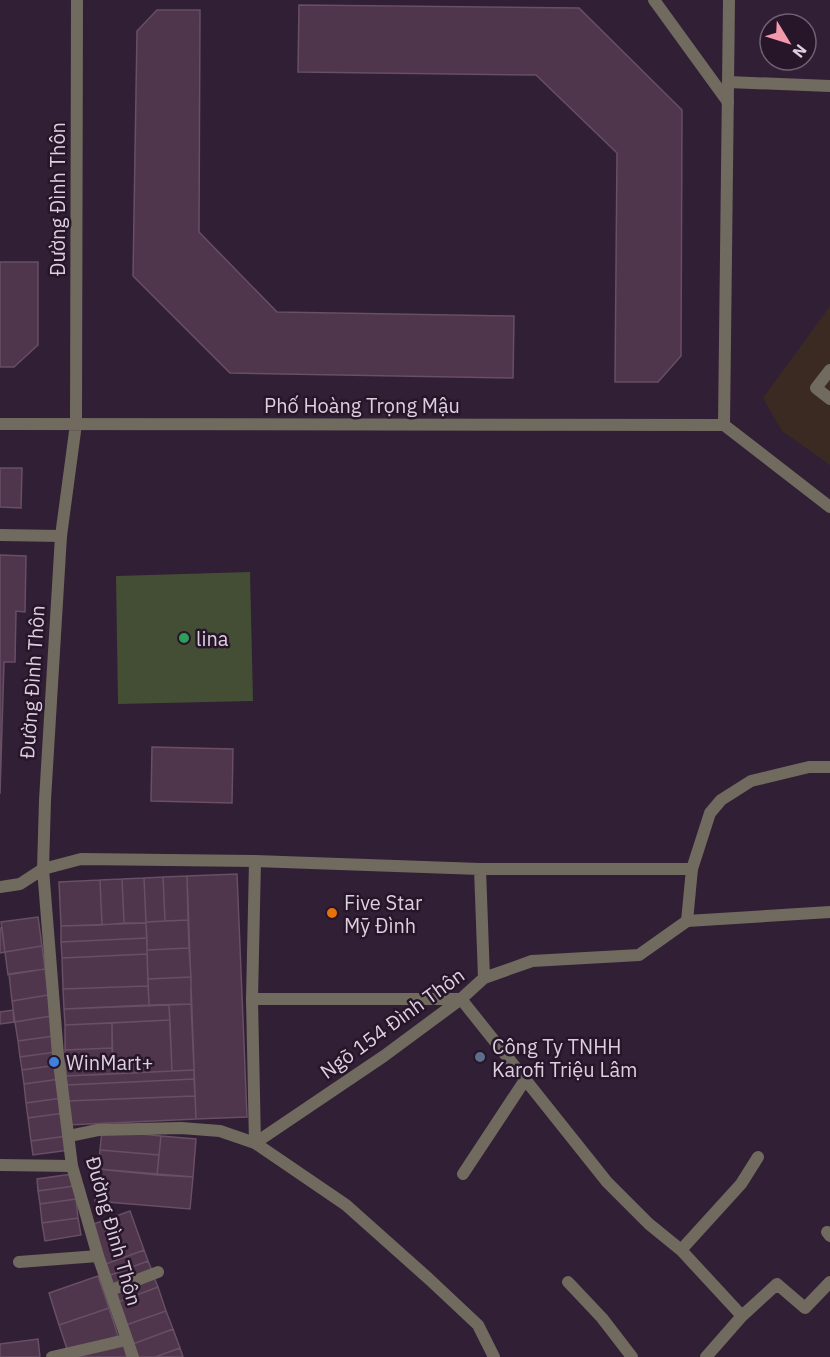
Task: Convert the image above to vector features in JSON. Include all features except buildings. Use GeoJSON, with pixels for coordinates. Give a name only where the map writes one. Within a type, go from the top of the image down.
{"type":"FeatureCollection","features":[{"type":"Feature","properties":{"kind":"street","name":"Đường Đình Thôn"},"geometry":{"type":"LineString","coordinates":[[77,0],[76,423],[61,536],[43,869],[58,1055],[72,1166],[98,1256],[133,1357]]}},
{"type":"Feature","properties":{"kind":"street"},"geometry":{"type":"LineString","coordinates":[[654,0],[728,102]]}},
{"type":"Feature","properties":{"kind":"street"},"geometry":{"type":"LineString","coordinates":[[729,0],[724,425],[830,507]]}},
{"type":"Feature","properties":{"kind":"street"},"geometry":{"type":"LineString","coordinates":[[728,82],[830,86]]}},
{"type":"Feature","properties":{"kind":"street"},"geometry":{"type":"LineString","coordinates":[[830,370],[816,388],[830,399]]}},
{"type":"Feature","properties":{"kind":"street","name":"Phố Hoàng Trọng Mậu"},"geometry":{"type":"LineString","coordinates":[[0,424],[724,425]]}},
{"type":"Feature","properties":{"kind":"street"},"geometry":{"type":"LineString","coordinates":[[0,536],[61,536]]}},
{"type":"Feature","properties":{"kind":"street"},"geometry":{"type":"LineString","coordinates":[[830,767],[809,767],[751,781],[722,800],[710,813],[692,869],[687,921],[830,912]]}},
{"type":"Feature","properties":{"kind":"street"},"geometry":{"type":"LineString","coordinates":[[0,887],[20,884],[43,869],[81,859],[255,861],[480,869],[692,869]]}},
{"type":"Feature","properties":{"kind":"street"},"geometry":{"type":"LineString","coordinates":[[255,861],[252,999],[255,1143]]}},
{"type":"Feature","properties":{"kind":"street"},"geometry":{"type":"LineString","coordinates":[[480,869],[484,978]]}},
{"type":"Feature","properties":{"kind":"street","name":"Ngõ 154 Đình Thôn"},"geometry":{"type":"LineString","coordinates":[[255,1143],[384,1056],[461,999],[484,978],[532,961],[639,955],[687,921]]}},
{"type":"Feature","properties":{"kind":"street"},"geometry":{"type":"LineString","coordinates":[[252,999],[461,999],[607,1182],[649,1224],[681,1250],[742,1316]]}},
{"type":"Feature","properties":{"kind":"street"},"geometry":{"type":"LineString","coordinates":[[463,1174],[525,1080]]}},
{"type":"Feature","properties":{"kind":"street"},"geometry":{"type":"LineString","coordinates":[[69,1136],[98,1130],[181,1128],[220,1131],[255,1143],[346,1205],[429,1279],[478,1325],[494,1357]]}},
{"type":"Feature","properties":{"kind":"street"},"geometry":{"type":"LineString","coordinates":[[681,1250],[741,1184],[758,1157]]}},
{"type":"Feature","properties":{"kind":"street"},"geometry":{"type":"LineString","coordinates":[[0,1165],[72,1166]]}},
{"type":"Feature","properties":{"kind":"street"},"geometry":{"type":"LineString","coordinates":[[19,1262],[98,1256]]}},
{"type":"Feature","properties":{"kind":"street"},"geometry":{"type":"LineString","coordinates":[[111,1290],[158,1272]]}},
{"type":"Feature","properties":{"kind":"street"},"geometry":{"type":"LineString","coordinates":[[568,1282],[602,1318],[632,1357]]}},
{"type":"Feature","properties":{"kind":"street"},"geometry":{"type":"LineString","coordinates":[[706,1357],[742,1316],[777,1284],[805,1308],[830,1282]]}},
{"type":"Feature","properties":{"kind":"street"},"geometry":{"type":"LineString","coordinates":[[52,1357],[126,1340]]}},
{"type":"Feature","properties":{"kind":"shaded area"},"geometry":{"type":"Polygon","coordinates":[[[830,306],[830,465],[782,431],[763,398],[830,306]]]}},
{"type":"Feature","properties":{"kind":"green space","name":"lina"},"geometry":{"type":"Polygon","coordinates":[[[250,572],[253,701],[118,704],[116,576],[250,572]]]}},
{"type":"Feature","properties":{"kind":"place","name":"lina"},"geometry":{"type":"Point","coordinates":[184,638]}},
{"type":"Feature","properties":{"kind":"place","name":"Five Star Mỹ Đình"},"geometry":{"type":"Point","coordinates":[332,913]}},
{"type":"Feature","properties":{"kind":"place","name":"Công Ty TNHH Karofi Triệu Lâm"},"geometry":{"type":"Point","coordinates":[480,1057]}},
{"type":"Feature","properties":{"kind":"place","name":"WinMart+"},"geometry":{"type":"Point","coordinates":[54,1062]}}]}
